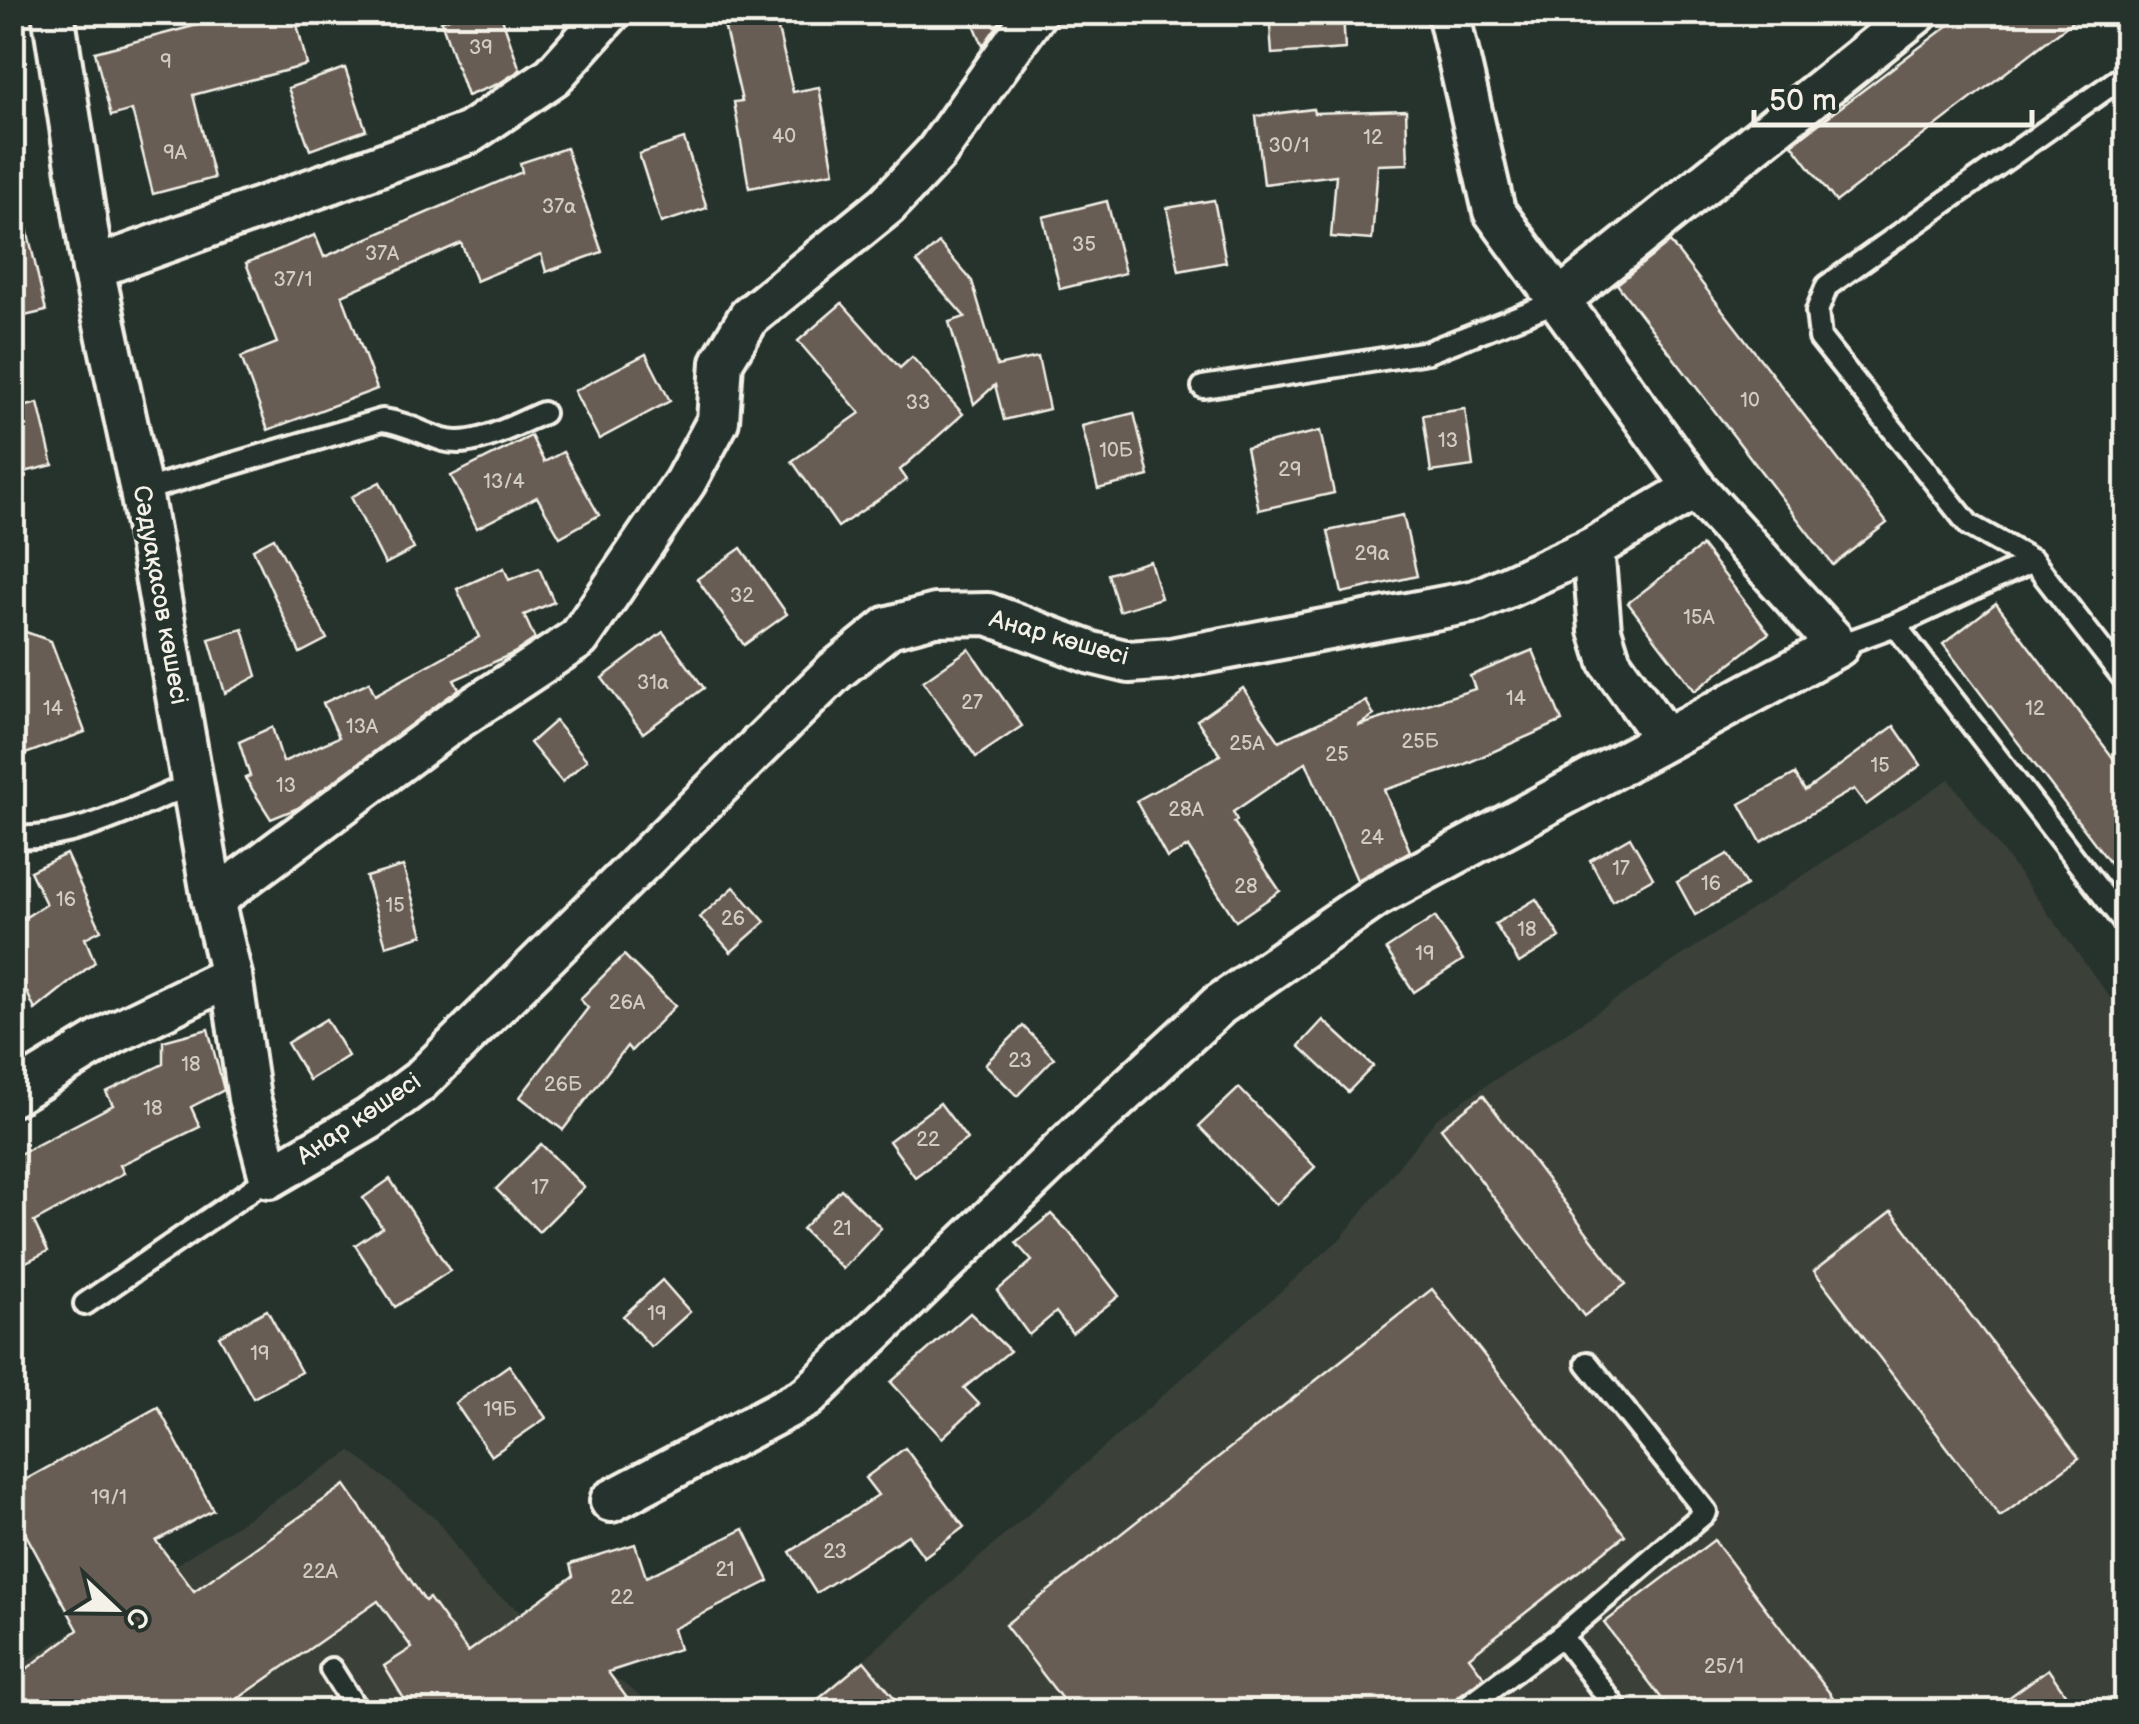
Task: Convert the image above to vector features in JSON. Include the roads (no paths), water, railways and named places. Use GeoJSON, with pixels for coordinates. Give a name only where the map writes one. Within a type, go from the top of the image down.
{"type":"FeatureCollection","features":[{"type":"Feature","properties":{"kind":"street","name":"Сәдуақасов көшесі"},"geometry":{"type":"LineString","coordinates":[[53,12],[93,268],[142,491],[213,900],[231,976],[249,1098],[270,1178]]}},
{"type":"Feature","properties":{"kind":"street"},"geometry":{"type":"LineString","coordinates":[[93,268],[469,132],[553,76],[610,12]]}},
{"type":"Feature","properties":{"kind":"street"},"geometry":{"type":"LineString","coordinates":[[213,900],[454,721],[579,638],[685,482],[718,421],[722,362],[749,317],[887,205],[924,166],[1036,12]]}},
{"type":"Feature","properties":{"kind":"street"},"geometry":{"type":"LineString","coordinates":[[611,1501],[808,1398],[1219,1005],[1375,897],[1838,646],[1695,488],[1494,211],[1448,12]]}},
{"type":"Feature","properties":{"kind":"street"},"geometry":{"type":"LineString","coordinates":[[1558,301],[1918,12]]}},
{"type":"Feature","properties":{"kind":"street","name":"Анар көшесі"},"geometry":{"type":"LineString","coordinates":[[270,1178],[369,1118],[420,1081],[835,670],[889,627],[935,615],[988,614],[1092,653],[1129,662],[1171,660],[1476,601],[1593,548],[1695,488]]}},
{"type":"Feature","properties":{"kind":"street"},"geometry":{"type":"LineString","coordinates":[[1593,548],[1600,630],[1610,662],[1665,739]]}},
{"type":"Feature","properties":{"kind":"street"},"geometry":{"type":"LineString","coordinates":[[12,1095],[112,1034],[231,976]]}},
{"type":"Feature","properties":{"kind":"lane"},"geometry":{"type":"LineString","coordinates":[[2126,74],[1827,286],[1816,311],[1820,338],[1969,525],[2033,561],[2126,681]]}},
{"type":"Feature","properties":{"kind":"lane"},"geometry":{"type":"LineString","coordinates":[[1202,387],[1428,352],[1558,301]]}},
{"type":"Feature","properties":{"kind":"lane"},"geometry":{"type":"LineString","coordinates":[[142,491],[382,420],[401,422],[446,441],[471,442],[542,413]]}},
{"type":"Feature","properties":{"kind":"lane"},"geometry":{"type":"LineString","coordinates":[[1838,646],[1895,625],[2033,561]]}},
{"type":"Feature","properties":{"kind":"lane"},"geometry":{"type":"LineString","coordinates":[[1895,625],[2126,925]]}},
{"type":"Feature","properties":{"kind":"lane"},"geometry":{"type":"LineString","coordinates":[[12,837],[35,839],[88,824],[194,783]]}},
{"type":"Feature","properties":{"kind":"lane"},"geometry":{"type":"LineString","coordinates":[[85,1304],[270,1178]]}},
{"type":"Feature","properties":{"kind":"lane"},"geometry":{"type":"LineString","coordinates":[[1460,1712],[1561,1636],[1706,1512],[1587,1363]]}},
{"type":"Feature","properties":{"kind":"lane"},"geometry":{"type":"LineString","coordinates":[[1561,1636],[1619,1712]]}},
{"type":"Feature","properties":{"kind":"lane"},"geometry":{"type":"LineString","coordinates":[[331,1669],[358,1712]]}}]}
